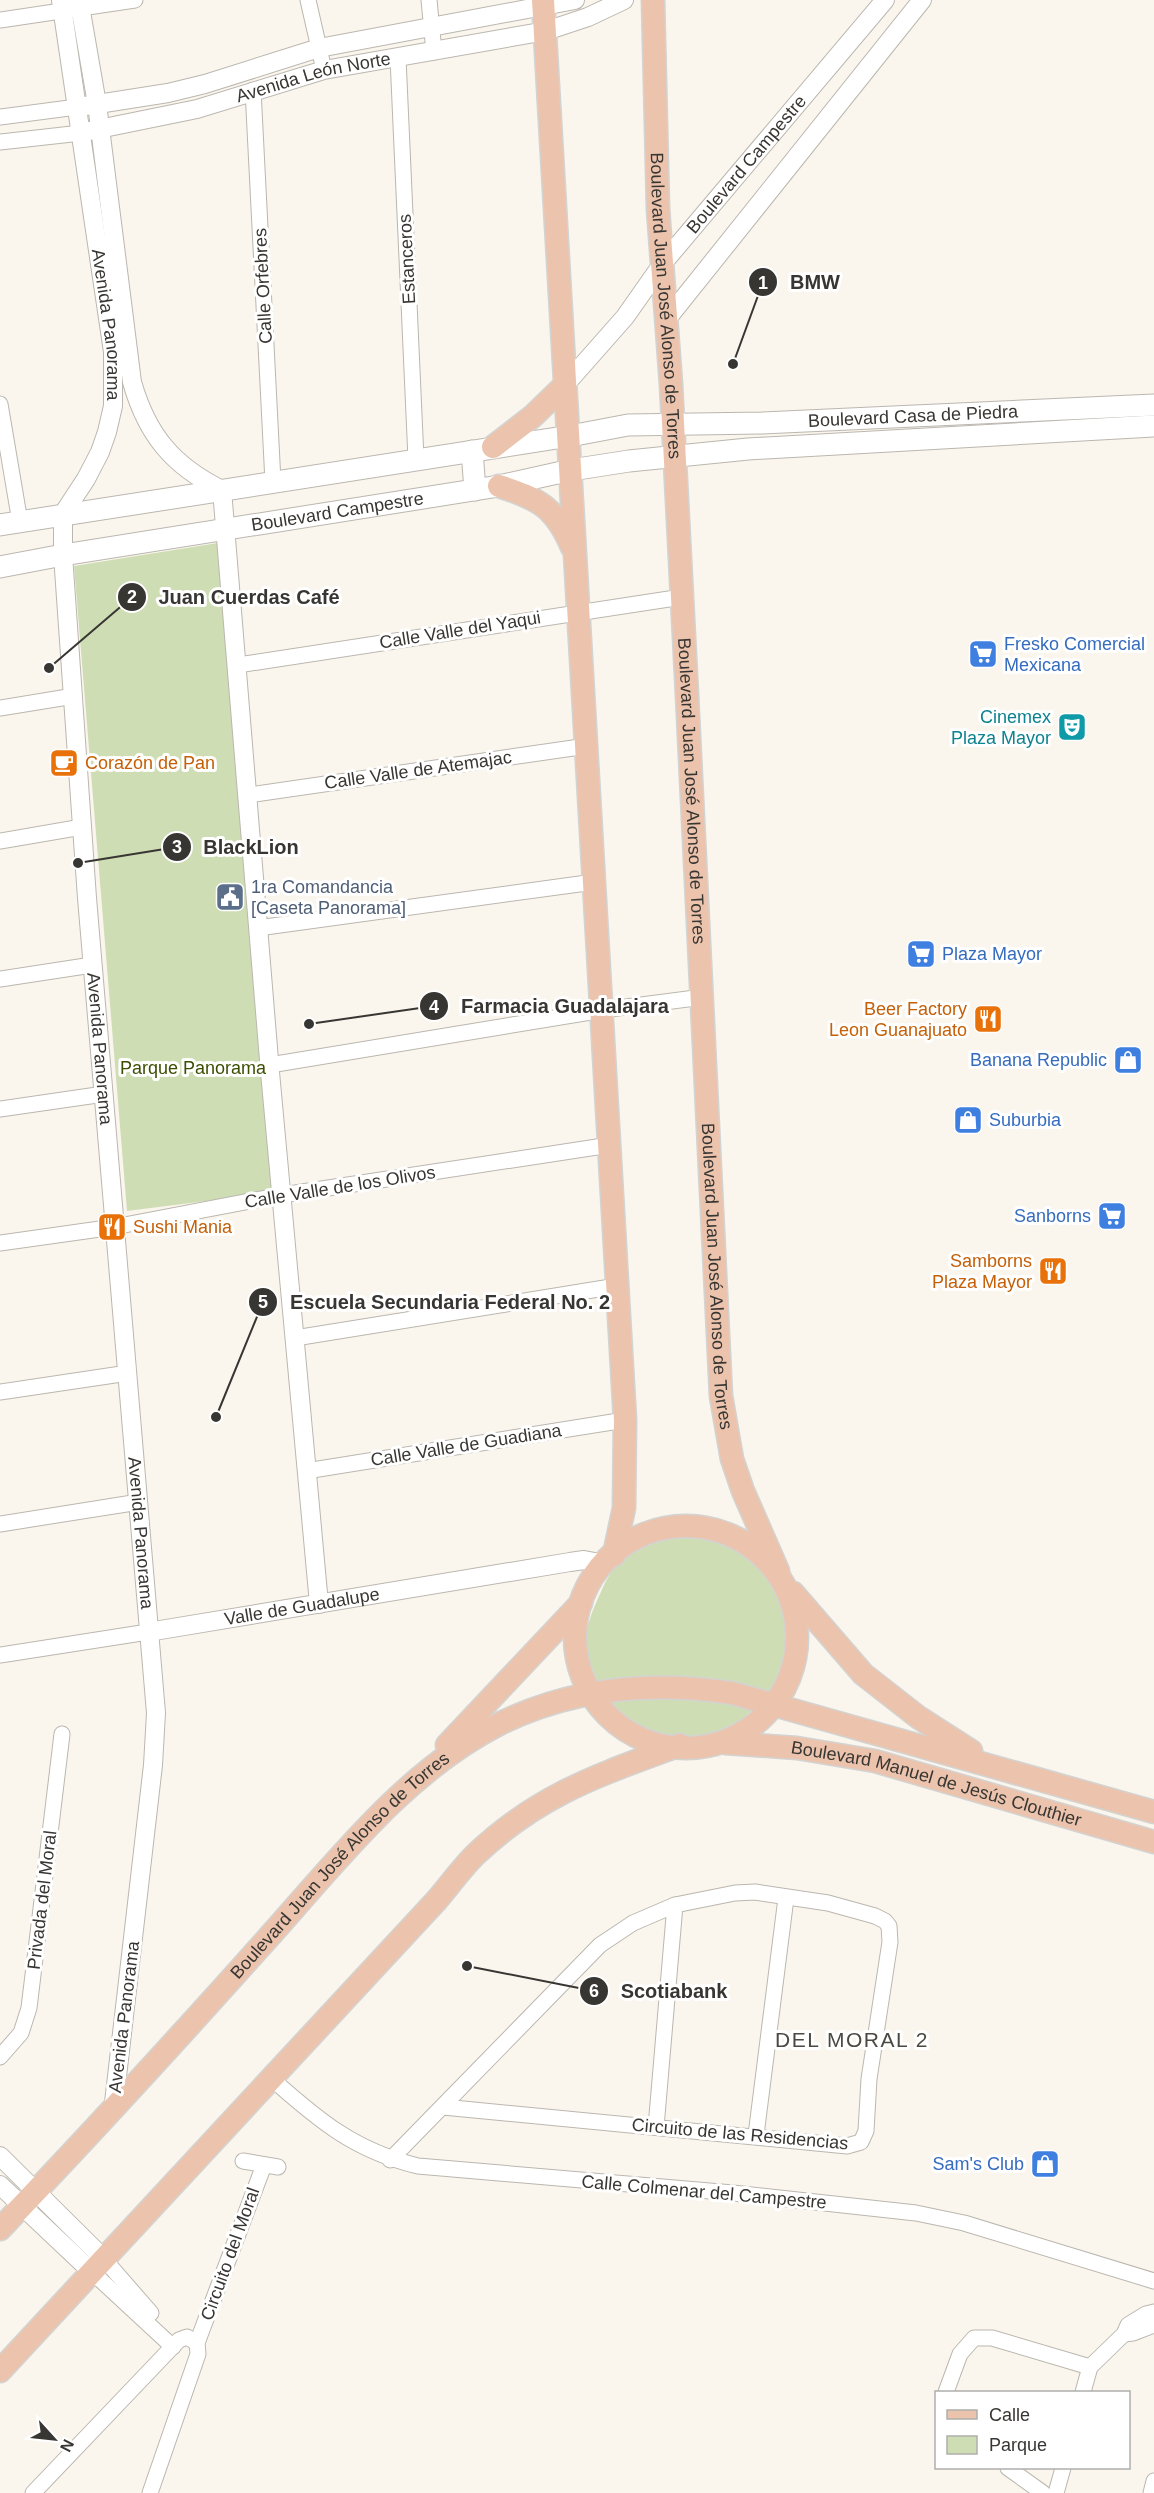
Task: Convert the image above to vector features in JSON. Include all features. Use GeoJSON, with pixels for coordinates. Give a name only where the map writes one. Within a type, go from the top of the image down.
{"type":"FeatureCollection","features":[{"type":"Feature","properties":{"kind":"main road","name":"Boulevard Juan José Alonso de Torres"},"geometry":{"type":"LineString","coordinates":[[653,0],[658,209],[667,319],[703,997],[721,1396],[726,1431],[743,1491],[782,1577]]}},
{"type":"Feature","properties":{"kind":"main road"},"geometry":{"type":"LineString","coordinates":[[557,3],[546,31],[625,1420],[624,1508],[609,1559]]}},
{"type":"Feature","properties":{"kind":"main road"},"geometry":{"type":"LineString","coordinates":[[475,490],[482,449],[533,417],[565,385]]}},
{"type":"Feature","properties":{"kind":"main road","name":"Boulevard Casa de Piedra"},"geometry":{"type":"LineString","coordinates":[[672,423],[762,423],[1154,405]]}},
{"type":"Feature","properties":{"kind":"main road"},"geometry":{"type":"LineString","coordinates":[[1029,411],[1029,433]]}},
{"type":"Feature","properties":{"kind":"main road"},"geometry":{"type":"LineString","coordinates":[[10,523],[138,505],[628,425],[672,423]]}},
{"type":"Feature","properties":{"kind":"main road","name":"Boulevard Casa de Piedra"},"geometry":{"type":"LineString","coordinates":[[674,457],[748,449],[1154,426]]}},
{"type":"Feature","properties":{"kind":"main road","name":"Boulevard Campestre"},"geometry":{"type":"LineString","coordinates":[[0,567],[499,486],[571,470],[674,457]]}},
{"type":"Feature","properties":{"kind":"main road"},"geometry":{"type":"LineString","coordinates":[[499,486],[536,500],[553,513],[563,524],[577,558]]}},
{"type":"Feature","properties":{"kind":"main road"},"geometry":{"type":"LineString","coordinates":[[782,1577],[795,1606],[796,1654],[789,1678],[776,1704],[744,1732],[714,1742],[680,1745],[652,1742],[628,1731],[599,1712],[579,1670],[574,1636],[576,1621],[590,1585],[609,1559],[645,1534],[681,1525],[699,1526],[716,1530],[743,1542],[782,1577],[863,1674],[946,1737],[1003,1769]]}},
{"type":"Feature","properties":{"kind":"main road"},"geometry":{"type":"LineString","coordinates":[[397,1796],[584,1600]]}},
{"type":"Feature","properties":{"kind":"main road","name":"Boulevard Juan José Alonso de Torres"},"geometry":{"type":"LineString","coordinates":[[0,2229],[113,2110],[397,1796],[462,1746],[499,1724],[543,1705],[589,1694],[643,1687],[680,1688],[732,1694],[776,1704]]}},
{"type":"Feature","properties":{"kind":"main road","name":"Boulevard Manuel de Jesús Clouthier"},"geometry":{"type":"LineString","coordinates":[[776,1704],[1154,1812]]}},
{"type":"Feature","properties":{"kind":"main road","name":"Boulevard Manuel de Jesús Clouthier"},"geometry":{"type":"LineString","coordinates":[[714,1742],[766,1744],[875,1761],[1154,1842]]}},
{"type":"Feature","properties":{"kind":"main road"},"geometry":{"type":"LineString","coordinates":[[0,2371],[94,2262],[271,2078],[436,1901],[473,1857],[522,1815],[579,1783],[680,1745]]}},
{"type":"Feature","properties":{"kind":"street"},"geometry":{"type":"LineString","coordinates":[[0,20],[71,5],[135,0]]}},
{"type":"Feature","properties":{"kind":"street"},"geometry":{"type":"LineString","coordinates":[[308,0],[324,70]]}},
{"type":"Feature","properties":{"kind":"street"},"geometry":{"type":"LineString","coordinates":[[429,0],[434,52]]}},
{"type":"Feature","properties":{"kind":"street","name":"Avenida León Norte"},"geometry":{"type":"LineString","coordinates":[[0,142],[81,133],[197,108],[324,70],[546,31],[568,25],[624,0]]}},
{"type":"Feature","properties":{"kind":"street","name":"Boulevard Campestre"},"geometry":{"type":"LineString","coordinates":[[565,385],[625,317],[663,263],[885,0]]}},
{"type":"Feature","properties":{"kind":"street","name":"Boulevard Campestre"},"geometry":{"type":"LineString","coordinates":[[667,319],[922,0]]}},
{"type":"Feature","properties":{"kind":"street"},"geometry":{"type":"LineString","coordinates":[[557,3],[568,25]]}},
{"type":"Feature","properties":{"kind":"street","name":"Avenida León Norte"},"geometry":{"type":"LineString","coordinates":[[0,117],[168,93],[319,48],[557,3]]}},
{"type":"Feature","properties":{"kind":"street","name":"Avenida Panorama"},"geometry":{"type":"LineString","coordinates":[[71,5],[97,104],[132,382],[139,408],[156,437],[174,459],[190,472],[222,490]]}},
{"type":"Feature","properties":{"kind":"street","name":"Avenida Panorama"},"geometry":{"type":"LineString","coordinates":[[71,5],[77,107],[113,352],[114,379],[113,406],[100,452],[63,514],[63,555],[92,965],[156,1713],[113,2110]]}},
{"type":"Feature","properties":{"kind":"street","name":"Estanceros"},"geometry":{"type":"LineString","coordinates":[[398,58],[416,459]]}},
{"type":"Feature","properties":{"kind":"street","name":"Calle Orfebres"},"geometry":{"type":"LineString","coordinates":[[254,90],[273,482]]}},
{"type":"Feature","properties":{"kind":"street"},"geometry":{"type":"LineString","coordinates":[[0,404],[10,523]]}},
{"type":"Feature","properties":{"kind":"street"},"geometry":{"type":"LineString","coordinates":[[222,490],[249,795],[258,928],[319,1604]]}},
{"type":"Feature","properties":{"kind":"street","name":"Calle Valle del Yaqui"},"geometry":{"type":"LineString","coordinates":[[238,665],[681,597]]}},
{"type":"Feature","properties":{"kind":"street"},"geometry":{"type":"LineString","coordinates":[[0,708],[74,696]]}},
{"type":"Feature","properties":{"kind":"street","name":"Calle Valle de Atemajac"},"geometry":{"type":"LineString","coordinates":[[249,795],[587,746]]}},
{"type":"Feature","properties":{"kind":"street"},"geometry":{"type":"LineString","coordinates":[[0,841],[82,827]]}},
{"type":"Feature","properties":{"kind":"street"},"geometry":{"type":"LineString","coordinates":[[258,928],[594,882]]}},
{"type":"Feature","properties":{"kind":"street"},"geometry":{"type":"LineString","coordinates":[[0,979],[92,965]]}},
{"type":"Feature","properties":{"kind":"street"},"geometry":{"type":"LineString","coordinates":[[270,1065],[603,1010],[703,997]]}},
{"type":"Feature","properties":{"kind":"street"},"geometry":{"type":"LineString","coordinates":[[0,1109],[104,1094]]}},
{"type":"Feature","properties":{"kind":"street","name":"Calle Valle de los Olivos"},"geometry":{"type":"LineString","coordinates":[[0,1243],[114,1227],[282,1195],[610,1145]]}},
{"type":"Feature","properties":{"kind":"street"},"geometry":{"type":"LineString","coordinates":[[295,1338],[617,1286]]}},
{"type":"Feature","properties":{"kind":"street"},"geometry":{"type":"LineString","coordinates":[[0,1392],[128,1373]]}},
{"type":"Feature","properties":{"kind":"street","name":"Calle Valle de Guadiana"},"geometry":{"type":"LineString","coordinates":[[306,1470],[625,1420]]}},
{"type":"Feature","properties":{"kind":"street"},"geometry":{"type":"LineString","coordinates":[[0,1524],[139,1502]]}},
{"type":"Feature","properties":{"kind":"street","name":"Valle de Guadalupe"},"geometry":{"type":"LineString","coordinates":[[0,1655],[570,1562],[609,1559]]}},
{"type":"Feature","properties":{"kind":"street","name":"Privada del Moral"},"geometry":{"type":"LineString","coordinates":[[0,2057],[21,2033],[29,2008],[62,1734]]}},
{"type":"Feature","properties":{"kind":"street","name":"Circuito de las Residencias"},"geometry":{"type":"LineString","coordinates":[[390,2160],[600,1945],[633,1923],[675,1905],[735,1893],[755,1892],[828,1904],[874,1916],[885,1921],[889,1926],[890,1942],[868,2079],[866,2131],[861,2142],[847,2146],[756,2135],[443,2108]]}},
{"type":"Feature","properties":{"kind":"street"},"geometry":{"type":"LineString","coordinates":[[756,2135],[786,1898]]}},
{"type":"Feature","properties":{"kind":"street"},"geometry":{"type":"LineString","coordinates":[[656,2127],[675,1905]]}},
{"type":"Feature","properties":{"kind":"street","name":"Calle Colmenar del Campestre"},"geometry":{"type":"LineString","coordinates":[[271,2078],[332,2130],[390,2160],[418,2166],[733,2193],[915,2213],[964,2223],[1154,2281]]}},
{"type":"Feature","properties":{"kind":"street"},"geometry":{"type":"LineString","coordinates":[[0,2156],[53,2235],[94,2262]]}},
{"type":"Feature","properties":{"kind":"street","name":"Circuito del Moral"},"geometry":{"type":"LineString","coordinates":[[150,2493],[198,2354],[197,2343],[271,2166],[243,2160]]}},
{"type":"Feature","properties":{"kind":"street"},"geometry":{"type":"LineString","coordinates":[[0,2185],[63,2219],[94,2262],[176,2343],[33,2493]]}},
{"type":"Feature","properties":{"kind":"street"},"geometry":{"type":"LineString","coordinates":[[1083,2391],[1090,2367],[1124,2334],[1128,2325],[1154,2312]]}},
{"type":"Feature","properties":{"kind":"street"},"geometry":{"type":"LineString","coordinates":[[1124,2334],[1154,2325]]}},
{"type":"Feature","properties":{"kind":"street","name":"Circuito del Moral"},"geometry":{"type":"LineString","coordinates":[[176,2343],[187,2337],[197,2343]]}},
{"type":"Feature","properties":{"kind":"street"},"geometry":{"type":"LineString","coordinates":[[946,2391],[960,2354],[974,2338],[992,2338],[1090,2367]]}},
{"type":"Feature","properties":{"kind":"street"},"geometry":{"type":"LineString","coordinates":[[1009,2469],[1043,2493]]}},
{"type":"Feature","properties":{"kind":"street"},"geometry":{"type":"LineString","coordinates":[[1056,2493],[1063,2469]]}},
{"type":"Feature","properties":{"kind":"street"},"geometry":{"type":"LineString","coordinates":[[1151,2493],[1154,2481]]}},
{"type":"Feature","properties":{"kind":"green space","name":"Parque Panorama"},"geometry":{"type":"Polygon","coordinates":[[[224,542],[278,1192],[127,1211],[74,566],[224,542]]]}},
{"type":"Feature","properties":{"kind":"green space"},"geometry":{"type":"Polygon","coordinates":[[[687,1536],[723,1542],[743,1553],[760,1568],[773,1587],[782,1607],[786,1629],[786,1652],[780,1673],[769,1693],[686,1677],[594,1682],[586,1659],[585,1638],[591,1616],[610,1574],[621,1560],[639,1547],[662,1539],[687,1536]]]}},
{"type":"Feature","properties":{"kind":"green space"},"geometry":{"type":"Polygon","coordinates":[[[669,1697],[732,1703],[753,1709],[736,1723],[719,1732],[700,1737],[682,1738],[644,1729],[610,1707],[609,1702],[669,1697]]]}},
{"type":"Feature","properties":{"kind":"place","name":"BMW"},"geometry":{"type":"Point","coordinates":[733,364]}},
{"type":"Feature","properties":{"kind":"place","name":"Fresko Comercial Mexicana"},"geometry":{"type":"Point","coordinates":[983,654]}},
{"type":"Feature","properties":{"kind":"place","name":"Juan Cuerdas Café"},"geometry":{"type":"Point","coordinates":[49,668]}},
{"type":"Feature","properties":{"kind":"place","name":"Cinemex Plaza Mayor"},"geometry":{"type":"Point","coordinates":[1072,727]}},
{"type":"Feature","properties":{"kind":"place","name":"Corazón de Pan"},"geometry":{"type":"Point","coordinates":[64,763]}},
{"type":"Feature","properties":{"kind":"place","name":"BlackLion"},"geometry":{"type":"Point","coordinates":[78,863]}},
{"type":"Feature","properties":{"kind":"place","name":"1ra Comandancia [Caseta Panorama]"},"geometry":{"type":"Point","coordinates":[230,897]}},
{"type":"Feature","properties":{"kind":"place","name":"Plaza Mayor"},"geometry":{"type":"Point","coordinates":[921,954]}},
{"type":"Feature","properties":{"kind":"place","name":"Beer Factory Leon Guanajuato"},"geometry":{"type":"Point","coordinates":[988,1019]}},
{"type":"Feature","properties":{"kind":"place","name":"Farmacia Guadalajara"},"geometry":{"type":"Point","coordinates":[309,1024]}},
{"type":"Feature","properties":{"kind":"place","name":"Banana Republic"},"geometry":{"type":"Point","coordinates":[1128,1060]}},
{"type":"Feature","properties":{"kind":"place","name":"Suburbia"},"geometry":{"type":"Point","coordinates":[968,1120]}},
{"type":"Feature","properties":{"kind":"place","name":"Sanborns"},"geometry":{"type":"Point","coordinates":[1112,1216]}},
{"type":"Feature","properties":{"kind":"place","name":"Sushi Mania"},"geometry":{"type":"Point","coordinates":[112,1227]}},
{"type":"Feature","properties":{"kind":"place","name":"Samborns Plaza Mayor"},"geometry":{"type":"Point","coordinates":[1053,1271]}},
{"type":"Feature","properties":{"kind":"place","name":"Escuela Secundaria Federal No. 2"},"geometry":{"type":"Point","coordinates":[216,1417]}},
{"type":"Feature","properties":{"kind":"place","name":"Scotiabank"},"geometry":{"type":"Point","coordinates":[467,1966]}},
{"type":"Feature","properties":{"kind":"place","name":"Sam's Club"},"geometry":{"type":"Point","coordinates":[1045,2164]}},
{"type":"Feature","properties":{"kind":"district","name":"DEL MORAL 2"},"geometry":{"type":"Point","coordinates":[852,2039]}}]}
